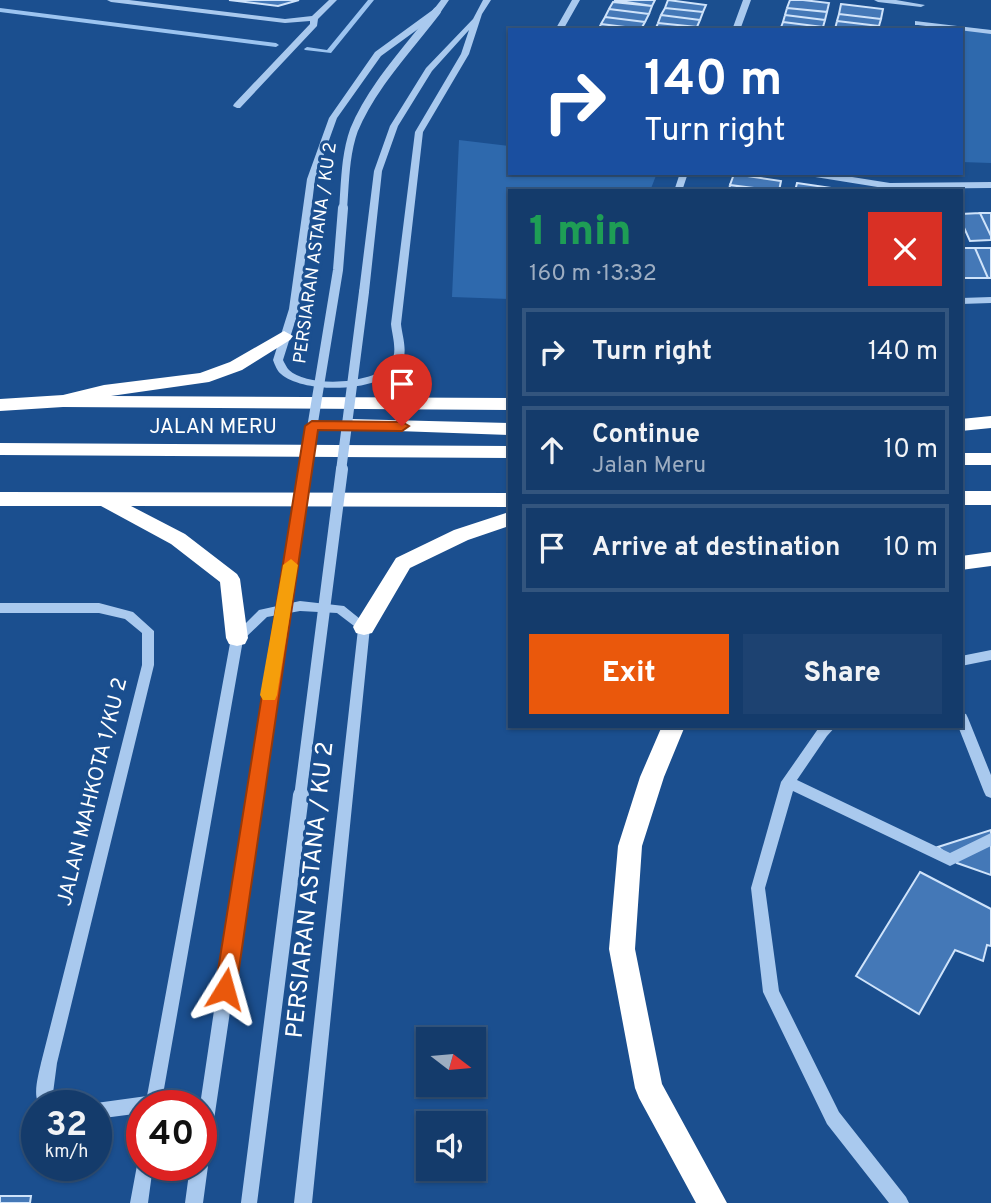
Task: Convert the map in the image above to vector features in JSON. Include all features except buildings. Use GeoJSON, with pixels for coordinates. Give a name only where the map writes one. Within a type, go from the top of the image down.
{"type":"FeatureCollection","features":[{"type":"Feature","properties":{"kind":"highway"},"geometry":{"type":"LineString","coordinates":[[0,405],[63,401],[104,391],[203,378],[236,366],[284,336]]}},
{"type":"Feature","properties":{"kind":"highway","name":"JALAN MERU"},"geometry":{"type":"LineString","coordinates":[[63,401],[502,404]]}},
{"type":"Feature","properties":{"kind":"highway"},"geometry":{"type":"LineString","coordinates":[[963,425],[991,422]]}},
{"type":"Feature","properties":{"kind":"highway"},"geometry":{"type":"LineString","coordinates":[[349,425],[508,429]]}},
{"type":"Feature","properties":{"kind":"highway","name":"JALAN MERU"},"geometry":{"type":"LineString","coordinates":[[0,449],[508,452]]}},
{"type":"Feature","properties":{"kind":"highway"},"geometry":{"type":"LineString","coordinates":[[963,459],[991,459]]}},
{"type":"Feature","properties":{"kind":"highway"},"geometry":{"type":"LineString","coordinates":[[963,498],[991,498]]}},
{"type":"Feature","properties":{"kind":"highway"},"geometry":{"type":"LineString","coordinates":[[0,499],[508,500]]}},
{"type":"Feature","properties":{"kind":"highway"},"geometry":{"type":"LineString","coordinates":[[103,500],[178,539],[230,579],[237,638]]}},
{"type":"Feature","properties":{"kind":"highway"},"geometry":{"type":"LineString","coordinates":[[364,627],[403,563],[461,535],[508,519]]}},
{"type":"Feature","properties":{"kind":"highway"},"geometry":{"type":"LineString","coordinates":[[963,563],[991,559]]}},
{"type":"Feature","properties":{"kind":"highway"},"geometry":{"type":"LineString","coordinates":[[673,728],[652,777],[630,846],[622,949],[649,1088],[712,1203]]}},
{"type":"Feature","properties":{"kind":"street"},"geometry":{"type":"LineString","coordinates":[[110,0],[285,21],[314,18],[333,0]]}},
{"type":"Feature","properties":{"kind":"street"},"geometry":{"type":"LineString","coordinates":[[445,0],[437,10],[379,54],[333,118],[311,179],[293,309],[284,336],[279,367],[287,375],[303,381],[342,385],[377,379],[396,364],[400,351],[396,324],[419,132],[465,54],[478,16],[487,0]]}},
{"type":"Feature","properties":{"kind":"street"},"geometry":{"type":"LineString","coordinates":[[560,28],[576,0]]}},
{"type":"Feature","properties":{"kind":"street"},"geometry":{"type":"LineString","coordinates":[[737,28],[747,0]]}},
{"type":"Feature","properties":{"kind":"street"},"geometry":{"type":"LineString","coordinates":[[878,0],[921,2],[917,27]]}},
{"type":"Feature","properties":{"kind":"street","name":"PERSIARAN ASTANA / KU 2"},"geometry":{"type":"LineString","coordinates":[[210,1090],[278,636],[338,270],[347,163],[354,131],[371,98],[437,10]]}},
{"type":"Feature","properties":{"kind":"street","name":"PERSIARAN ASTANA / KU 2"},"geometry":{"type":"LineString","coordinates":[[248,1203],[349,425],[378,172],[394,126],[429,70],[478,16]]}},
{"type":"Feature","properties":{"kind":"street"},"geometry":{"type":"LineString","coordinates":[[237,106],[314,24],[314,18]]}},
{"type":"Feature","properties":{"kind":"street"},"geometry":{"type":"LineString","coordinates":[[963,30],[991,32]]}},
{"type":"Feature","properties":{"kind":"street"},"geometry":{"type":"LineString","coordinates":[[820,175],[890,188],[991,185]]}},
{"type":"Feature","properties":{"kind":"street"},"geometry":{"type":"LineString","coordinates":[[963,300],[991,300]]}},
{"type":"Feature","properties":{"kind":"street"},"geometry":{"type":"LineString","coordinates":[[312,426],[349,425]]}},
{"type":"Feature","properties":{"kind":"street"},"geometry":{"type":"LineString","coordinates":[[156,1090],[237,638],[264,613],[300,606],[340,609],[364,627]]}},
{"type":"Feature","properties":{"kind":"street","name":"JALAN MAHKOTA 1/KU 2"},"geometry":{"type":"LineString","coordinates":[[0,608],[99,608],[130,615],[148,631],[148,665],[45,1090]]}},
{"type":"Feature","properties":{"kind":"street","name":"PERSIARAN ASTANA / KU 2"},"geometry":{"type":"LineString","coordinates":[[303,1203],[364,627]]}},
{"type":"Feature","properties":{"kind":"street"},"geometry":{"type":"LineString","coordinates":[[963,662],[991,655]]}},
{"type":"Feature","properties":{"kind":"street"},"geometry":{"type":"LineString","coordinates":[[963,723],[991,792]]}},
{"type":"Feature","properties":{"kind":"street"},"geometry":{"type":"LineString","coordinates":[[827,728],[788,782],[758,888],[771,992],[833,1118],[900,1203]]}},
{"type":"Feature","properties":{"kind":"street"},"geometry":{"type":"LineString","coordinates":[[788,782],[950,860],[991,839]]}},
{"type":"Feature","properties":{"kind":"street"},"geometry":{"type":"LineString","coordinates":[[139,1203],[142,1181]]}},
{"type":"Feature","properties":{"kind":"street"},"geometry":{"type":"LineString","coordinates":[[194,1203],[197,1181]]}},
{"type":"Feature","properties":{"kind":"shaded area"},"geometry":{"type":"Polygon","coordinates":[[[970,28],[991,30],[991,163],[963,162],[963,30],[970,28]]]}},
{"type":"Feature","properties":{"kind":"shaded area"},"geometry":{"type":"Polygon","coordinates":[[[459,140],[508,146],[508,175],[656,175],[651,189],[508,189],[508,299],[452,297],[459,140]]]}},
{"type":"Feature","properties":{"kind":"waterway"},"geometry":{"type":"LineString","coordinates":[[307,49],[329,52],[371,0]]}},
{"type":"Feature","properties":{"kind":"waterway"},"geometry":{"type":"LineString","coordinates":[[0,10],[276,45]]}},
{"type":"Feature","properties":{"kind":"slow traffic"},"geometry":{"type":"LineString","coordinates":[[269,695],[291,565]]}},
{"type":"Feature","properties":{"kind":"route"},"geometry":{"type":"LineString","coordinates":[[225,989],[312,426],[402,426]]}}]}
